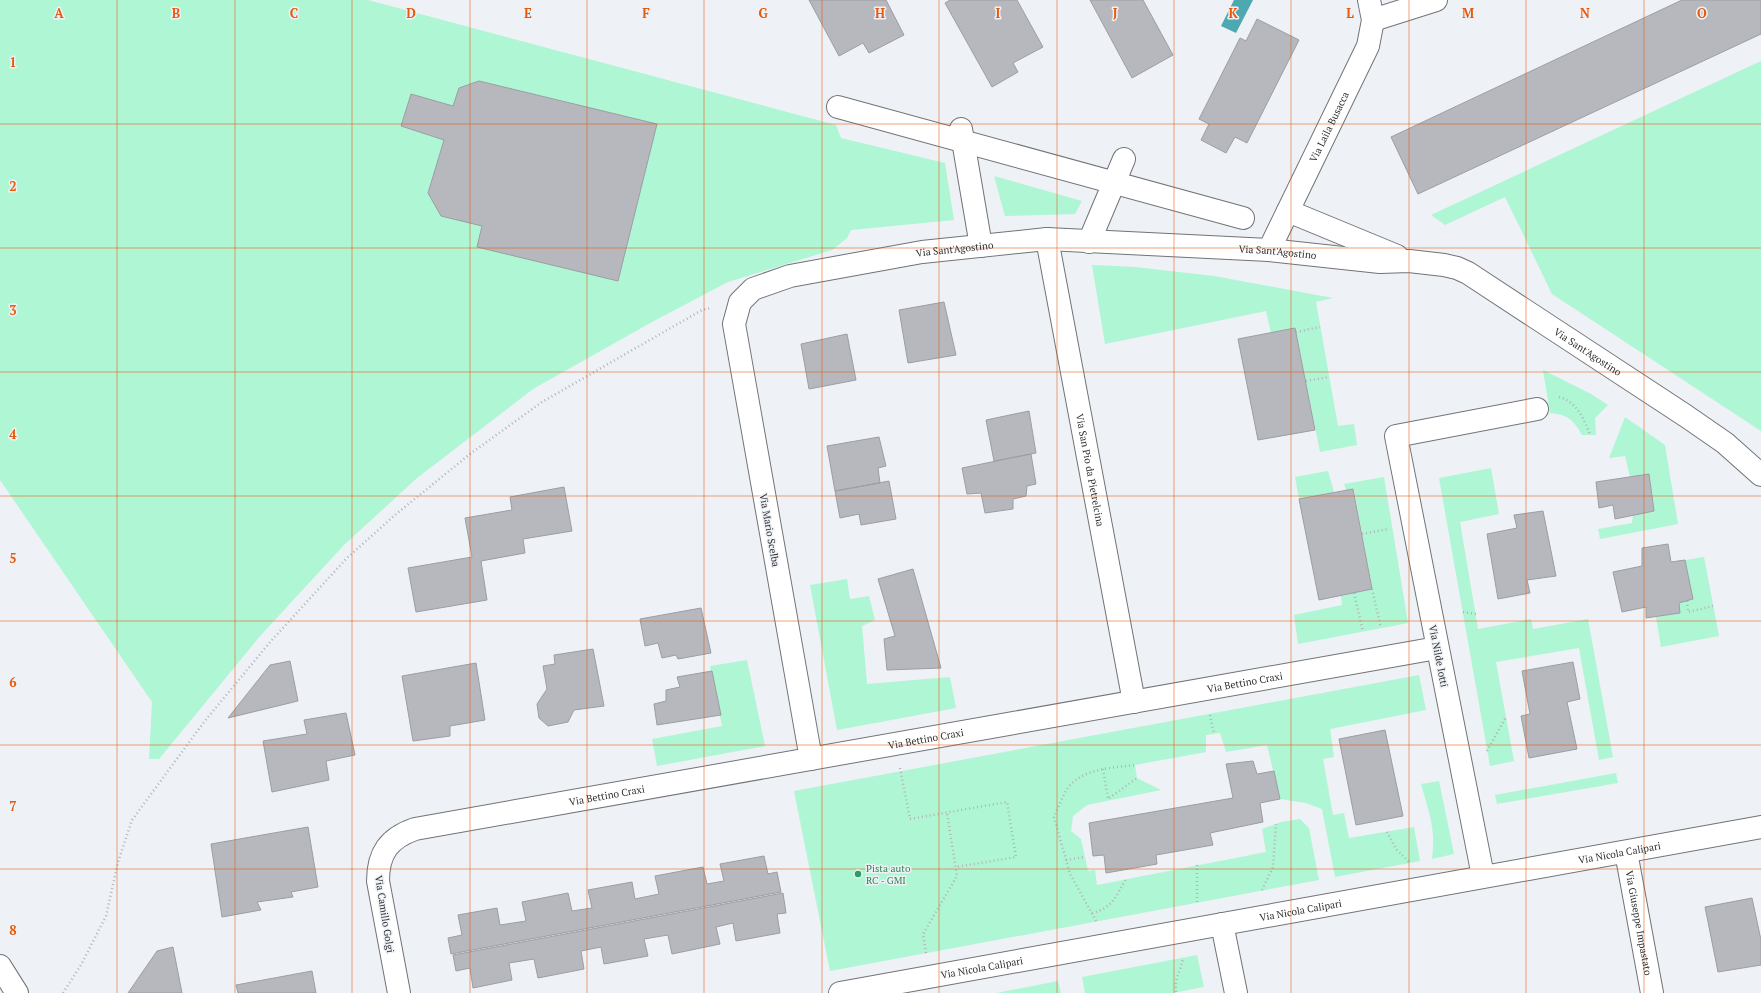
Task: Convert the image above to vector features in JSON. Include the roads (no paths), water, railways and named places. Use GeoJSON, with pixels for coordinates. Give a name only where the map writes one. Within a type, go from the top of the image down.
{"type":"FeatureCollection","features":[{"type":"Feature","properties":{"kind":"street"},"geometry":{"type":"LineString","coordinates":[[1371,10],[1436,0]]}},
{"type":"Feature","properties":{"kind":"street","name":"Via Laila Busacca"},"geometry":{"type":"LineString","coordinates":[[1268,250],[1368,46],[1371,10]]}},
{"type":"Feature","properties":{"kind":"street"},"geometry":{"type":"LineString","coordinates":[[838,107],[962,134],[1114,183],[1243,218]]}},
{"type":"Feature","properties":{"kind":"street"},"geometry":{"type":"LineString","coordinates":[[962,134],[981,246]]}},
{"type":"Feature","properties":{"kind":"street"},"geometry":{"type":"LineString","coordinates":[[1089,242],[1124,159]]}},
{"type":"Feature","properties":{"kind":"street"},"geometry":{"type":"LineString","coordinates":[[1288,211],[1409,262]]}},
{"type":"Feature","properties":{"kind":"street","name":"Via Sant'Agostino"},"geometry":{"type":"LineString","coordinates":[[740,302],[753,289],[790,276],[922,252],[1046,239],[1268,250],[1380,262],[1409,262],[1444,265],[1457,268],[1468,273],[1686,416],[1753,462],[1761,475]]}},
{"type":"Feature","properties":{"kind":"street","name":"Via San Pio da Pietrelcina"},"geometry":{"type":"LineString","coordinates":[[1046,239],[1134,702]]}},
{"type":"Feature","properties":{"kind":"street","name":"Via Mario Scelba"},"geometry":{"type":"LineString","coordinates":[[740,302],[734,324],[811,759]]}},
{"type":"Feature","properties":{"kind":"street","name":"Via Nilde Iotti"},"geometry":{"type":"LineString","coordinates":[[1483,876],[1396,436],[1545,402]]}},
{"type":"Feature","properties":{"kind":"street","name":"Via Bettino Craxi"},"geometry":{"type":"LineString","coordinates":[[416,829],[1437,648]]}},
{"type":"Feature","properties":{"kind":"street","name":"Via Nicola Calipari"},"geometry":{"type":"LineString","coordinates":[[840,993],[1761,827]]}},
{"type":"Feature","properties":{"kind":"street","name":"Via Camillo Golgi"},"geometry":{"type":"LineString","coordinates":[[399,993],[378,881],[378,867],[383,854],[391,842],[402,834],[416,829]]}},
{"type":"Feature","properties":{"kind":"street","name":"Via Giuseppe Impastato"},"geometry":{"type":"LineString","coordinates":[[1626,852],[1652,993]]}},
{"type":"Feature","properties":{"kind":"street"},"geometry":{"type":"LineString","coordinates":[[1222,924],[1236,993]]}},
{"type":"Feature","properties":{"kind":"street"},"geometry":{"type":"LineString","coordinates":[[0,966],[17,993]]}},
{"type":"Feature","properties":{"kind":"water"},"geometry":{"type":"Polygon","coordinates":[[[1234,0],[1253,0],[1236,33],[1221,26],[1234,0]]]}},
{"type":"Feature","properties":{"kind":"place","name":"Pista auto RC - GMI"},"geometry":{"type":"Point","coordinates":[858,874]}}]}
